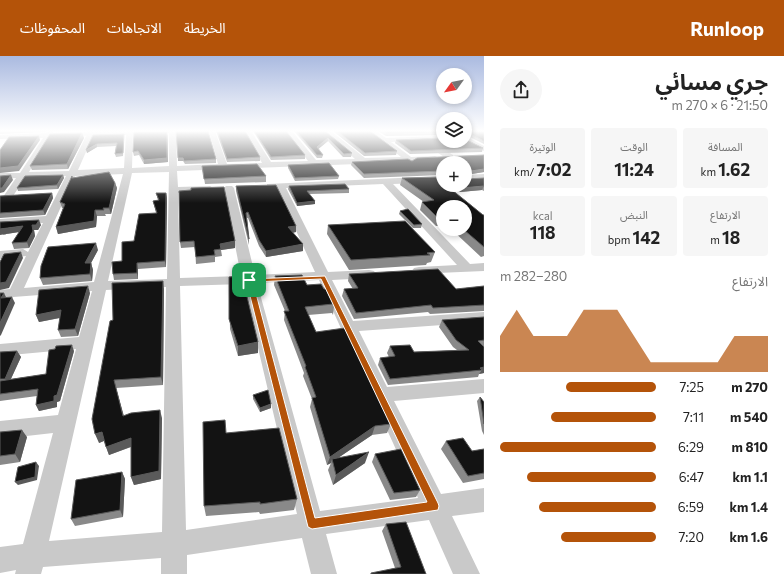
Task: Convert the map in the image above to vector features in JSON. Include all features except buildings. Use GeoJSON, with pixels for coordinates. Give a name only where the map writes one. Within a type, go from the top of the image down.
{"type":"FeatureCollection","features":[{"type":"Feature","properties":{"kind":"street"},"geometry":{"type":"LineString","coordinates":[[4,197],[22,176],[36,155]]}},
{"type":"Feature","properties":{"kind":"street"},"geometry":{"type":"LineString","coordinates":[[15,293],[81,155]]}},
{"type":"Feature","properties":{"kind":"street"},"geometry":{"type":"LineString","coordinates":[[30,565],[98,286],[128,172],[129,155]]}},
{"type":"Feature","properties":{"kind":"street"},"geometry":{"type":"LineString","coordinates":[[172,155],[174,574]]}},
{"type":"Feature","properties":{"kind":"street"},"geometry":{"type":"LineString","coordinates":[[220,155],[223,166]]}},
{"type":"Feature","properties":{"kind":"street"},"geometry":{"type":"LineString","coordinates":[[262,155],[268,165]]}},
{"type":"Feature","properties":{"kind":"street"},"geometry":{"type":"LineString","coordinates":[[308,155],[314,163]]}},
{"type":"Feature","properties":{"kind":"street"},"geometry":{"type":"LineString","coordinates":[[356,155],[363,161]]}},
{"type":"Feature","properties":{"kind":"street"},"geometry":{"type":"LineString","coordinates":[[406,155],[436,179]]}},
{"type":"Feature","properties":{"kind":"street"},"geometry":{"type":"LineString","coordinates":[[0,176],[128,172],[172,168],[454,157],[451,155]]}},
{"type":"Feature","properties":{"kind":"street"},"geometry":{"type":"LineString","coordinates":[[472,178],[484,178]]}},
{"type":"Feature","properties":{"kind":"street"},"geometry":{"type":"LineString","coordinates":[[258,186],[385,181],[436,184]]}},
{"type":"Feature","properties":{"kind":"street"},"geometry":{"type":"LineString","coordinates":[[385,181],[467,268]]}},
{"type":"Feature","properties":{"kind":"street"},"geometry":{"type":"LineString","coordinates":[[280,185],[380,396],[468,574]]}},
{"type":"Feature","properties":{"kind":"street"},"geometry":{"type":"LineString","coordinates":[[172,190],[233,188],[249,280],[324,574]]}},
{"type":"Feature","properties":{"kind":"street"},"geometry":{"type":"LineString","coordinates":[[47,194],[63,193]]}},
{"type":"Feature","properties":{"kind":"street"},"geometry":{"type":"LineString","coordinates":[[4,197],[24,196]]}},
{"type":"Feature","properties":{"kind":"street"},"geometry":{"type":"LineString","coordinates":[[0,222],[50,219]]}},
{"type":"Feature","properties":{"kind":"street"},"geometry":{"type":"LineString","coordinates":[[0,255],[34,252]]}},
{"type":"Feature","properties":{"kind":"street"},"geometry":{"type":"LineString","coordinates":[[406,272],[484,267]]}},
{"type":"Feature","properties":{"kind":"street"},"geometry":{"type":"LineString","coordinates":[[0,294],[98,286],[384,274]]}},
{"type":"Feature","properties":{"kind":"street"},"geometry":{"type":"LineString","coordinates":[[347,327],[484,317]]}},
{"type":"Feature","properties":{"kind":"street"},"geometry":{"type":"LineString","coordinates":[[0,350],[85,342]]}},
{"type":"Feature","properties":{"kind":"street"},"geometry":{"type":"LineString","coordinates":[[380,396],[484,386]]}},
{"type":"Feature","properties":{"kind":"street"},"geometry":{"type":"LineString","coordinates":[[0,430],[65,422]]}},
{"type":"Feature","properties":{"kind":"street"},"geometry":{"type":"LineString","coordinates":[[0,560],[30,565],[484,500]]}},
{"type":"Feature","properties":{"kind":"route"},"geometry":{"type":"LineString","coordinates":[[323,277],[434,506],[312,524],[249,280],[323,277]]}}]}
